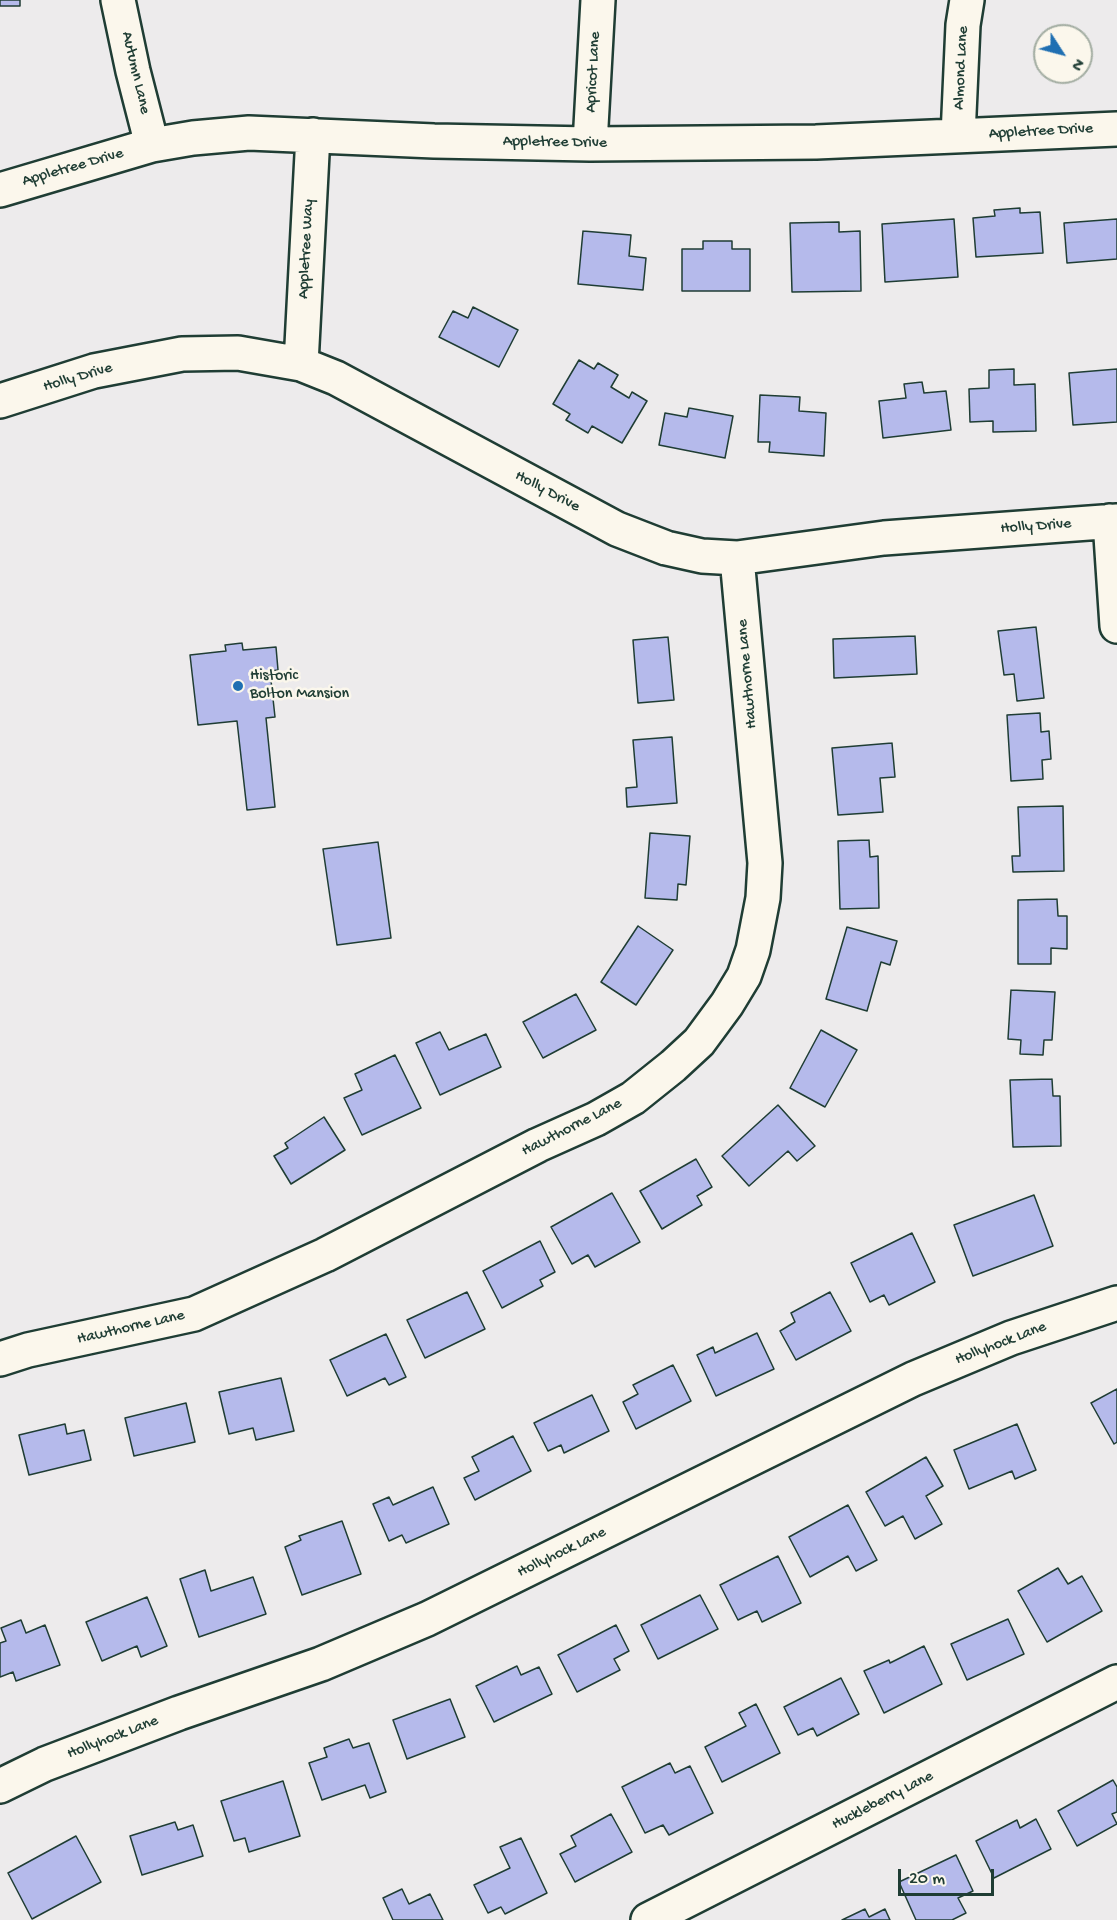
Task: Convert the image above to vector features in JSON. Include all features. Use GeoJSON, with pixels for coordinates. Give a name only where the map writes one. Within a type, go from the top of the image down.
{"type":"FeatureCollection","features":[{"type":"Feature","properties":{"kind":"street","name":"Autumn Lane"},"geometry":{"type":"LineString","coordinates":[[118,0],[152,145]]}},
{"type":"Feature","properties":{"kind":"street","name":"Apricot Lane"},"geometry":{"type":"LineString","coordinates":[[590,144],[598,0]]}},
{"type":"Feature","properties":{"kind":"street","name":"Almond Lane"},"geometry":{"type":"LineString","coordinates":[[958,136],[963,25],[967,0]]}},
{"type":"Feature","properties":{"kind":"street","name":"Appletree Drive"},"geometry":{"type":"LineString","coordinates":[[0,190],[152,145],[193,138],[249,134],[590,144],[816,142],[1117,129]]}},
{"type":"Feature","properties":{"kind":"street","name":"Appletree Way"},"geometry":{"type":"LineString","coordinates":[[301,364],[313,135]]}},
{"type":"Feature","properties":{"kind":"street","name":"Holly Drive"},"geometry":{"type":"LineString","coordinates":[[0,401],[94,371],[182,354],[238,353],[301,364],[336,378],[617,529],[666,548],[702,556],[737,558],[884,538],[1113,521]]}},
{"type":"Feature","properties":{"kind":"street"},"geometry":{"type":"LineString","coordinates":[[1113,521],[1117,626]]}},
{"type":"Feature","properties":{"kind":"street","name":"Hawthorne Lane"},"geometry":{"type":"LineString","coordinates":[[0,1359],[28,1350],[194,1314],[325,1255],[538,1145],[605,1114],[633,1098],[699,1042],[728,1004],[744,976],[753,950],[763,898],[765,863],[737,558]]}},
{"type":"Feature","properties":{"kind":"street","name":"Hollyhock Lane"},"geometry":{"type":"LineString","coordinates":[[0,1786],[56,1760],[179,1713],[321,1664],[427,1619],[913,1379],[1011,1338],[1117,1303]]}},
{"type":"Feature","properties":{"kind":"street","name":"Huckleberry Lane"},"geometry":{"type":"LineString","coordinates":[[648,1920],[1117,1682]]}},
{"type":"Feature","properties":{"kind":"building"},"geometry":{"type":"Polygon","coordinates":[[[0,0],[20,0],[20,6],[0,6],[0,0]]]}},
{"type":"Feature","properties":{"kind":"building"},"geometry":{"type":"Polygon","coordinates":[[[1020,208],[1020,213],[1040,212],[1043,253],[976,257],[973,218],[995,216],[994,210],[1020,208]]]}},
{"type":"Feature","properties":{"kind":"building"},"geometry":{"type":"Polygon","coordinates":[[[954,219],[958,277],[885,282],[882,224],[954,219]]]}},
{"type":"Feature","properties":{"kind":"building"},"geometry":{"type":"Polygon","coordinates":[[[1117,219],[1117,259],[1067,263],[1064,223],[1117,219]]]}},
{"type":"Feature","properties":{"kind":"building"},"geometry":{"type":"Polygon","coordinates":[[[839,222],[839,232],[860,231],[861,291],[792,292],[790,223],[839,222]]]}},
{"type":"Feature","properties":{"kind":"building"},"geometry":{"type":"Polygon","coordinates":[[[583,231],[631,235],[629,256],[646,258],[643,290],[578,284],[583,231]]]}},
{"type":"Feature","properties":{"kind":"building"},"geometry":{"type":"Polygon","coordinates":[[[703,241],[732,241],[732,249],[750,249],[750,291],[682,291],[682,249],[703,249],[703,241]]]}},
{"type":"Feature","properties":{"kind":"building"},"geometry":{"type":"Polygon","coordinates":[[[473,307],[518,330],[499,367],[439,337],[453,311],[468,318],[473,307]]]}},
{"type":"Feature","properties":{"kind":"building"},"geometry":{"type":"Polygon","coordinates":[[[579,360],[594,369],[598,363],[618,375],[611,387],[629,398],[632,392],[647,401],[622,443],[592,426],[588,433],[566,420],[570,414],[553,404],[579,360]]]}},
{"type":"Feature","properties":{"kind":"building"},"geometry":{"type":"Polygon","coordinates":[[[1014,369],[1014,385],[1035,384],[1036,431],[993,432],[993,421],[970,422],[969,389],[989,388],[989,370],[1014,369]]]}},
{"type":"Feature","properties":{"kind":"building"},"geometry":{"type":"Polygon","coordinates":[[[1117,369],[1117,422],[1073,425],[1069,373],[1117,369]]]}},
{"type":"Feature","properties":{"kind":"building"},"geometry":{"type":"Polygon","coordinates":[[[922,382],[924,393],[946,391],[951,430],[883,438],[879,401],[906,398],[904,384],[922,382]]]}},
{"type":"Feature","properties":{"kind":"building"},"geometry":{"type":"Polygon","coordinates":[[[760,395],[800,397],[799,411],[826,413],[824,456],[769,452],[770,442],[758,442],[760,395]]]}},
{"type":"Feature","properties":{"kind":"building"},"geometry":{"type":"Polygon","coordinates":[[[689,408],[733,416],[725,458],[659,445],[665,413],[687,417],[689,408]]]}},
{"type":"Feature","properties":{"kind":"building"},"geometry":{"type":"Polygon","coordinates":[[[1036,627],[1044,698],[1017,701],[1014,674],[1004,675],[998,631],[1036,627]]]}},
{"type":"Feature","properties":{"kind":"building"},"geometry":{"type":"Polygon","coordinates":[[[915,636],[917,674],[834,678],[833,639],[915,636]]]}},
{"type":"Feature","properties":{"kind":"building"},"geometry":{"type":"Polygon","coordinates":[[[668,637],[674,700],[638,703],[633,640],[668,637]]]}},
{"type":"Feature","properties":{"kind":"building"},"geometry":{"type":"Polygon","coordinates":[[[242,643],[243,650],[276,647],[278,670],[270,671],[275,717],[266,718],[275,807],[247,810],[237,721],[198,725],[190,655],[226,651],[225,645],[242,643]]]}},
{"type":"Feature","properties":{"kind":"building"},"geometry":{"type":"Polygon","coordinates":[[[1040,713],[1041,732],[1049,731],[1051,759],[1042,760],[1043,779],[1011,781],[1007,715],[1040,713]]]}},
{"type":"Feature","properties":{"kind":"building"},"geometry":{"type":"Polygon","coordinates":[[[672,737],[677,803],[627,807],[626,788],[637,787],[633,740],[672,737]]]}},
{"type":"Feature","properties":{"kind":"building"},"geometry":{"type":"Polygon","coordinates":[[[892,743],[895,777],[880,778],[883,812],[838,815],[832,748],[892,743]]]}},
{"type":"Feature","properties":{"kind":"building"},"geometry":{"type":"Polygon","coordinates":[[[1063,806],[1064,871],[1013,872],[1012,856],[1020,856],[1018,807],[1063,806]]]}},
{"type":"Feature","properties":{"kind":"building"},"geometry":{"type":"Polygon","coordinates":[[[650,833],[690,836],[686,885],[678,884],[677,900],[645,898],[650,833]]]}},
{"type":"Feature","properties":{"kind":"building"},"geometry":{"type":"Polygon","coordinates":[[[869,840],[870,857],[878,856],[879,908],[840,909],[838,841],[869,840]]]}},
{"type":"Feature","properties":{"kind":"building"},"geometry":{"type":"Polygon","coordinates":[[[378,842],[391,938],[337,945],[323,849],[378,842]]]}},
{"type":"Feature","properties":{"kind":"building"},"geometry":{"type":"Polygon","coordinates":[[[1057,899],[1058,916],[1067,916],[1067,949],[1051,948],[1051,964],[1018,964],[1018,900],[1057,899]]]}},
{"type":"Feature","properties":{"kind":"building"},"geometry":{"type":"Polygon","coordinates":[[[638,926],[673,950],[636,1005],[601,982],[638,926]]]}},
{"type":"Feature","properties":{"kind":"building"},"geometry":{"type":"Polygon","coordinates":[[[847,927],[897,941],[890,965],[881,962],[867,1011],[826,999],[847,927]]]}},
{"type":"Feature","properties":{"kind":"building"},"geometry":{"type":"Polygon","coordinates":[[[1011,990],[1055,992],[1052,1040],[1044,1040],[1043,1055],[1020,1054],[1021,1040],[1008,1039],[1011,990]]]}},
{"type":"Feature","properties":{"kind":"building"},"geometry":{"type":"Polygon","coordinates":[[[576,994],[596,1030],[543,1058],[523,1022],[576,994]]]}},
{"type":"Feature","properties":{"kind":"building"},"geometry":{"type":"Polygon","coordinates":[[[821,1030],[857,1050],[825,1107],[790,1088],[821,1030]]]}},
{"type":"Feature","properties":{"kind":"building"},"geometry":{"type":"Polygon","coordinates":[[[440,1032],[449,1050],[486,1034],[501,1067],[440,1095],[416,1043],[440,1032]]]}},
{"type":"Feature","properties":{"kind":"building"},"geometry":{"type":"Polygon","coordinates":[[[395,1055],[421,1108],[362,1135],[344,1098],[362,1090],[355,1074],[395,1055]]]}},
{"type":"Feature","properties":{"kind":"building"},"geometry":{"type":"Polygon","coordinates":[[[1052,1079],[1053,1096],[1060,1096],[1061,1146],[1013,1147],[1010,1080],[1052,1079]]]}},
{"type":"Feature","properties":{"kind":"building"},"geometry":{"type":"Polygon","coordinates":[[[778,1105],[815,1146],[797,1161],[788,1151],[749,1186],[722,1156],[778,1105]]]}},
{"type":"Feature","properties":{"kind":"building"},"geometry":{"type":"Polygon","coordinates":[[[324,1117],[345,1150],[291,1184],[274,1156],[288,1148],[285,1143],[324,1117]]]}},
{"type":"Feature","properties":{"kind":"building"},"geometry":{"type":"Polygon","coordinates":[[[696,1159],[712,1187],[697,1196],[702,1205],[662,1229],[640,1191],[696,1159]]]}},
{"type":"Feature","properties":{"kind":"building"},"geometry":{"type":"Polygon","coordinates":[[[612,1193],[640,1242],[595,1267],[588,1255],[572,1264],[551,1227],[612,1193]]]}},
{"type":"Feature","properties":{"kind":"building"},"geometry":{"type":"Polygon","coordinates":[[[1034,1195],[1053,1246],[973,1276],[954,1225],[1034,1195]]]}},
{"type":"Feature","properties":{"kind":"building"},"geometry":{"type":"Polygon","coordinates":[[[912,1233],[935,1282],[889,1305],[884,1295],[870,1302],[851,1263],[912,1233]]]}},
{"type":"Feature","properties":{"kind":"building"},"geometry":{"type":"Polygon","coordinates":[[[540,1241],[555,1272],[540,1280],[543,1286],[502,1308],[483,1271],[540,1241]]]}},
{"type":"Feature","properties":{"kind":"building"},"geometry":{"type":"Polygon","coordinates":[[[467,1292],[485,1329],[425,1358],[407,1320],[467,1292]]]}},
{"type":"Feature","properties":{"kind":"building"},"geometry":{"type":"Polygon","coordinates":[[[830,1292],[851,1331],[796,1360],[780,1331],[795,1322],[791,1313],[830,1292]]]}},
{"type":"Feature","properties":{"kind":"building"},"geometry":{"type":"Polygon","coordinates":[[[757,1333],[774,1369],[716,1396],[697,1355],[713,1347],[715,1353],[757,1333]]]}},
{"type":"Feature","properties":{"kind":"building"},"geometry":{"type":"Polygon","coordinates":[[[386,1334],[406,1377],[389,1385],[385,1378],[347,1396],[330,1360],[386,1334]]]}},
{"type":"Feature","properties":{"kind":"building"},"geometry":{"type":"Polygon","coordinates":[[[673,1365],[691,1401],[636,1429],[623,1402],[638,1394],[633,1385],[673,1365]]]}},
{"type":"Feature","properties":{"kind":"building"},"geometry":{"type":"Polygon","coordinates":[[[281,1378],[294,1431],[256,1440],[253,1428],[229,1434],[219,1392],[281,1378]]]}},
{"type":"Feature","properties":{"kind":"building"},"geometry":{"type":"Polygon","coordinates":[[[1117,1389],[1117,1442],[1114,1444],[1091,1403],[1117,1389]]]}},
{"type":"Feature","properties":{"kind":"building"},"geometry":{"type":"Polygon","coordinates":[[[592,1395],[609,1431],[564,1453],[561,1445],[548,1451],[534,1423],[592,1395]]]}},
{"type":"Feature","properties":{"kind":"building"},"geometry":{"type":"Polygon","coordinates":[[[186,1403],[195,1442],[134,1456],[125,1418],[186,1403]]]}},
{"type":"Feature","properties":{"kind":"building"},"geometry":{"type":"Polygon","coordinates":[[[65,1424],[67,1434],[84,1430],[91,1460],[29,1475],[19,1435],[65,1424]]]}},
{"type":"Feature","properties":{"kind":"building"},"geometry":{"type":"Polygon","coordinates":[[[1017,1424],[1036,1470],[1015,1479],[1012,1471],[969,1489],[954,1450],[1017,1424]]]}},
{"type":"Feature","properties":{"kind":"building"},"geometry":{"type":"Polygon","coordinates":[[[513,1436],[531,1471],[475,1500],[464,1478],[479,1471],[472,1457],[513,1436]]]}},
{"type":"Feature","properties":{"kind":"building"},"geometry":{"type":"Polygon","coordinates":[[[926,1457],[943,1486],[926,1496],[942,1524],[915,1539],[903,1516],[885,1526],[866,1492],[926,1457]]]}},
{"type":"Feature","properties":{"kind":"building"},"geometry":{"type":"Polygon","coordinates":[[[433,1487],[449,1524],[406,1543],[402,1535],[389,1541],[373,1504],[389,1497],[393,1505],[433,1487]]]}},
{"type":"Feature","properties":{"kind":"building"},"geometry":{"type":"Polygon","coordinates":[[[848,1505],[877,1560],[856,1571],[848,1556],[810,1577],[789,1537],[848,1505]]]}},
{"type":"Feature","properties":{"kind":"building"},"geometry":{"type":"Polygon","coordinates":[[[342,1521],[361,1574],[302,1595],[285,1547],[301,1540],[299,1536],[342,1521]]]}},
{"type":"Feature","properties":{"kind":"building"},"geometry":{"type":"Polygon","coordinates":[[[778,1556],[801,1603],[762,1622],[757,1611],[738,1620],[720,1585],[778,1556]]]}},
{"type":"Feature","properties":{"kind":"building"},"geometry":{"type":"Polygon","coordinates":[[[1058,1568],[1068,1584],[1082,1576],[1102,1611],[1047,1642],[1018,1591],[1058,1568]]]}},
{"type":"Feature","properties":{"kind":"building"},"geometry":{"type":"Polygon","coordinates":[[[205,1570],[211,1591],[253,1577],[266,1614],[199,1637],[180,1579],[205,1570]]]}},
{"type":"Feature","properties":{"kind":"building"},"geometry":{"type":"Polygon","coordinates":[[[700,1595],[718,1629],[658,1659],[641,1625],[700,1595]]]}},
{"type":"Feature","properties":{"kind":"building"},"geometry":{"type":"Polygon","coordinates":[[[147,1597],[167,1646],[141,1657],[137,1646],[102,1661],[86,1622],[147,1597]]]}},
{"type":"Feature","properties":{"kind":"building"},"geometry":{"type":"Polygon","coordinates":[[[1008,1619],[1024,1654],[967,1680],[951,1644],[1008,1619]]]}},
{"type":"Feature","properties":{"kind":"building"},"geometry":{"type":"Polygon","coordinates":[[[21,1620],[26,1633],[45,1625],[60,1665],[16,1681],[13,1672],[0,1677],[0,1643],[6,1641],[1,1628],[21,1620]]]}},
{"type":"Feature","properties":{"kind":"building"},"geometry":{"type":"Polygon","coordinates":[[[616,1625],[629,1651],[614,1659],[620,1670],[577,1692],[558,1655],[616,1625]]]}},
{"type":"Feature","properties":{"kind":"building"},"geometry":{"type":"Polygon","coordinates":[[[924,1646],[942,1684],[884,1713],[864,1671],[889,1660],[890,1663],[924,1646]]]}},
{"type":"Feature","properties":{"kind":"building"},"geometry":{"type":"Polygon","coordinates":[[[517,1666],[521,1675],[539,1667],[552,1694],[494,1722],[476,1686],[517,1666]]]}},
{"type":"Feature","properties":{"kind":"building"},"geometry":{"type":"Polygon","coordinates":[[[841,1678],[859,1714],[817,1736],[813,1728],[798,1735],[784,1707],[841,1678]]]}},
{"type":"Feature","properties":{"kind":"building"},"geometry":{"type":"Polygon","coordinates":[[[450,1699],[465,1737],[407,1759],[393,1720],[450,1699]]]}},
{"type":"Feature","properties":{"kind":"building"},"geometry":{"type":"Polygon","coordinates":[[[756,1704],[780,1753],[722,1782],[705,1747],[746,1726],[739,1713],[756,1704]]]}},
{"type":"Feature","properties":{"kind":"building"},"geometry":{"type":"Polygon","coordinates":[[[349,1739],[353,1748],[369,1743],[386,1792],[370,1798],[365,1785],[322,1800],[309,1763],[327,1757],[324,1748],[349,1739]]]}},
{"type":"Feature","properties":{"kind":"building"},"geometry":{"type":"Polygon","coordinates":[[[670,1763],[675,1773],[690,1766],[713,1813],[669,1835],[663,1825],[645,1833],[622,1787],[670,1763]]]}},
{"type":"Feature","properties":{"kind":"building"},"geometry":{"type":"Polygon","coordinates":[[[1113,1780],[1117,1787],[1117,1812],[1112,1814],[1117,1824],[1077,1846],[1058,1811],[1113,1780]]]}},
{"type":"Feature","properties":{"kind":"building"},"geometry":{"type":"Polygon","coordinates":[[[283,1781],[300,1836],[249,1852],[245,1838],[234,1841],[221,1801],[283,1781]]]}},
{"type":"Feature","properties":{"kind":"building"},"geometry":{"type":"Polygon","coordinates":[[[611,1814],[632,1852],[575,1882],[560,1854],[576,1846],[571,1836],[611,1814]]]}},
{"type":"Feature","properties":{"kind":"building"},"geometry":{"type":"Polygon","coordinates":[[[1036,1819],[1051,1849],[994,1878],[976,1841],[1017,1820],[1020,1828],[1036,1819]]]}},
{"type":"Feature","properties":{"kind":"building"},"geometry":{"type":"Polygon","coordinates":[[[175,1822],[178,1830],[193,1825],[203,1856],[142,1875],[130,1836],[175,1822]]]}},
{"type":"Feature","properties":{"kind":"building"},"geometry":{"type":"Polygon","coordinates":[[[76,1836],[101,1882],[32,1919],[8,1873],[76,1836]]]}},
{"type":"Feature","properties":{"kind":"building"},"geometry":{"type":"Polygon","coordinates":[[[521,1838],[547,1893],[505,1914],[501,1907],[488,1913],[474,1885],[510,1868],[500,1847],[521,1838]]]}},
{"type":"Feature","properties":{"kind":"building"},"geometry":{"type":"Polygon","coordinates":[[[956,1855],[973,1891],[958,1898],[966,1913],[952,1920],[916,1920],[899,1882],[956,1855]]]}},
{"type":"Feature","properties":{"kind":"building"},"geometry":{"type":"Polygon","coordinates":[[[402,1889],[409,1904],[430,1894],[443,1920],[393,1920],[383,1898],[402,1889]]]}},
{"type":"Feature","properties":{"kind":"building"},"geometry":{"type":"Polygon","coordinates":[[[865,1909],[869,1917],[885,1909],[890,1920],[842,1920],[865,1909]]]}},
{"type":"Feature","properties":{"kind":"place","name":"Historic Bolton Mansion"},"geometry":{"type":"Point","coordinates":[238,686]}}]}
